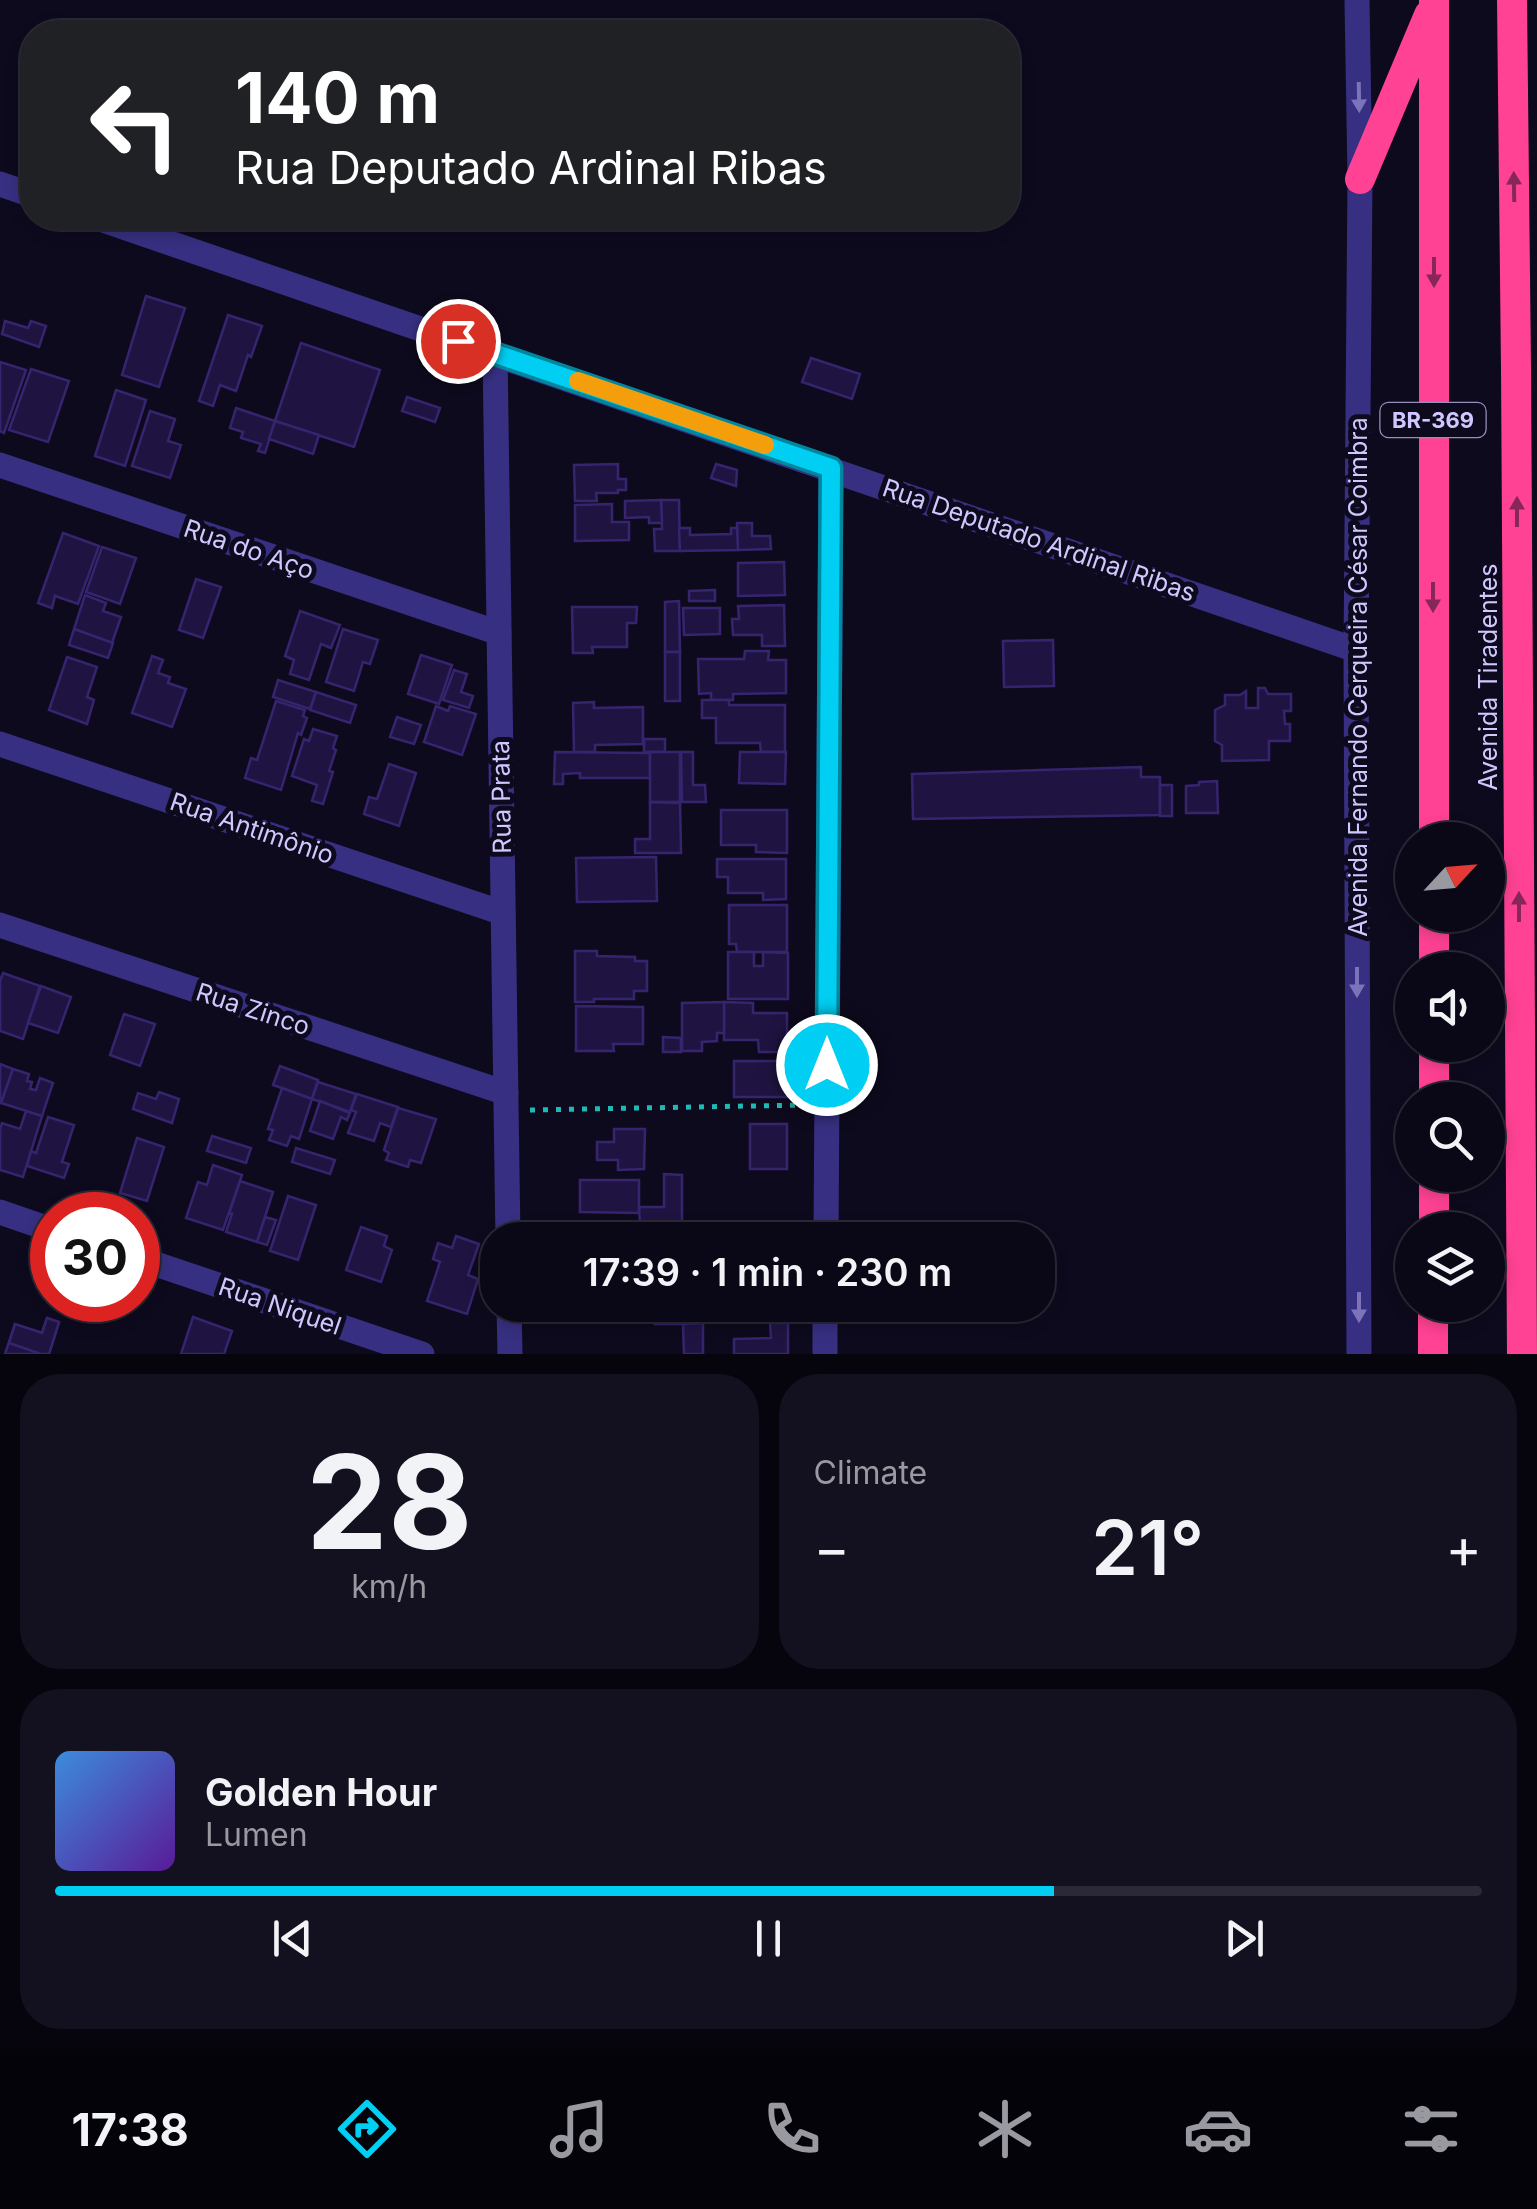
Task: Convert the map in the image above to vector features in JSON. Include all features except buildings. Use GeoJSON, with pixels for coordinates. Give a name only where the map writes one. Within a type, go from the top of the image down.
{"type":"FeatureCollection","features":[{"type":"Feature","properties":{"kind":"highway","name":"Avenida Tiradentes"},"geometry":{"type":"LineString","coordinates":[[1512,0],[1527,581],[1522,1354]]}},
{"type":"Feature","properties":{"kind":"highway"},"geometry":{"type":"LineString","coordinates":[[1360,179],[1434,1]]}},
{"type":"Feature","properties":{"kind":"highway","name":"BR-369"},"geometry":{"type":"LineString","coordinates":[[1434,1],[1434,822]]}},
{"type":"Feature","properties":{"kind":"highway"},"geometry":{"type":"LineString","coordinates":[[1433,1322],[1433,1354]]}},
{"type":"Feature","properties":{"kind":"street","name":"Avenida Fernando Cerqueira César Coimbra"},"geometry":{"type":"LineString","coordinates":[[1357,0],[1359,1354]]}},
{"type":"Feature","properties":{"kind":"street","name":"Rua Deputado Ardinal Ribas"},"geometry":{"type":"LineString","coordinates":[[132,230],[1356,650]]}},
{"type":"Feature","properties":{"kind":"street","name":"Rua Prata"},"geometry":{"type":"LineString","coordinates":[[495,353],[508,1222]]}},
{"type":"Feature","properties":{"kind":"street","name":"Rua do Aço"},"geometry":{"type":"LineString","coordinates":[[0,465],[499,633]]}},
{"type":"Feature","properties":{"kind":"street"},"geometry":{"type":"LineString","coordinates":[[826,1222],[831,468]]}},
{"type":"Feature","properties":{"kind":"street","name":"Rua Antimônio"},"geometry":{"type":"LineString","coordinates":[[0,744],[503,913]]}},
{"type":"Feature","properties":{"kind":"street","name":"Rua Zinco"},"geometry":{"type":"LineString","coordinates":[[0,925],[506,1102]]}},
{"type":"Feature","properties":{"kind":"street"},"geometry":{"type":"LineString","coordinates":[[0,1212],[30,1222]]}},
{"type":"Feature","properties":{"kind":"street","name":"Rua Niquel"},"geometry":{"type":"LineString","coordinates":[[160,1265],[422,1354]]}},
{"type":"Feature","properties":{"kind":"street"},"geometry":{"type":"LineString","coordinates":[[509,1322],[510,1354]]}},
{"type":"Feature","properties":{"kind":"street"},"geometry":{"type":"LineString","coordinates":[[825,1322],[825,1354]]}},
{"type":"Feature","properties":{"kind":"path"},"geometry":{"type":"LineString","coordinates":[[506,1102],[827,1104]]}},
{"type":"Feature","properties":{"kind":"slow traffic"},"geometry":{"type":"LineString","coordinates":[[578,381],[765,445]]}},
{"type":"Feature","properties":{"kind":"route"},"geometry":{"type":"LineString","coordinates":[[458,341],[831,468],[827,1065]]}}]}
